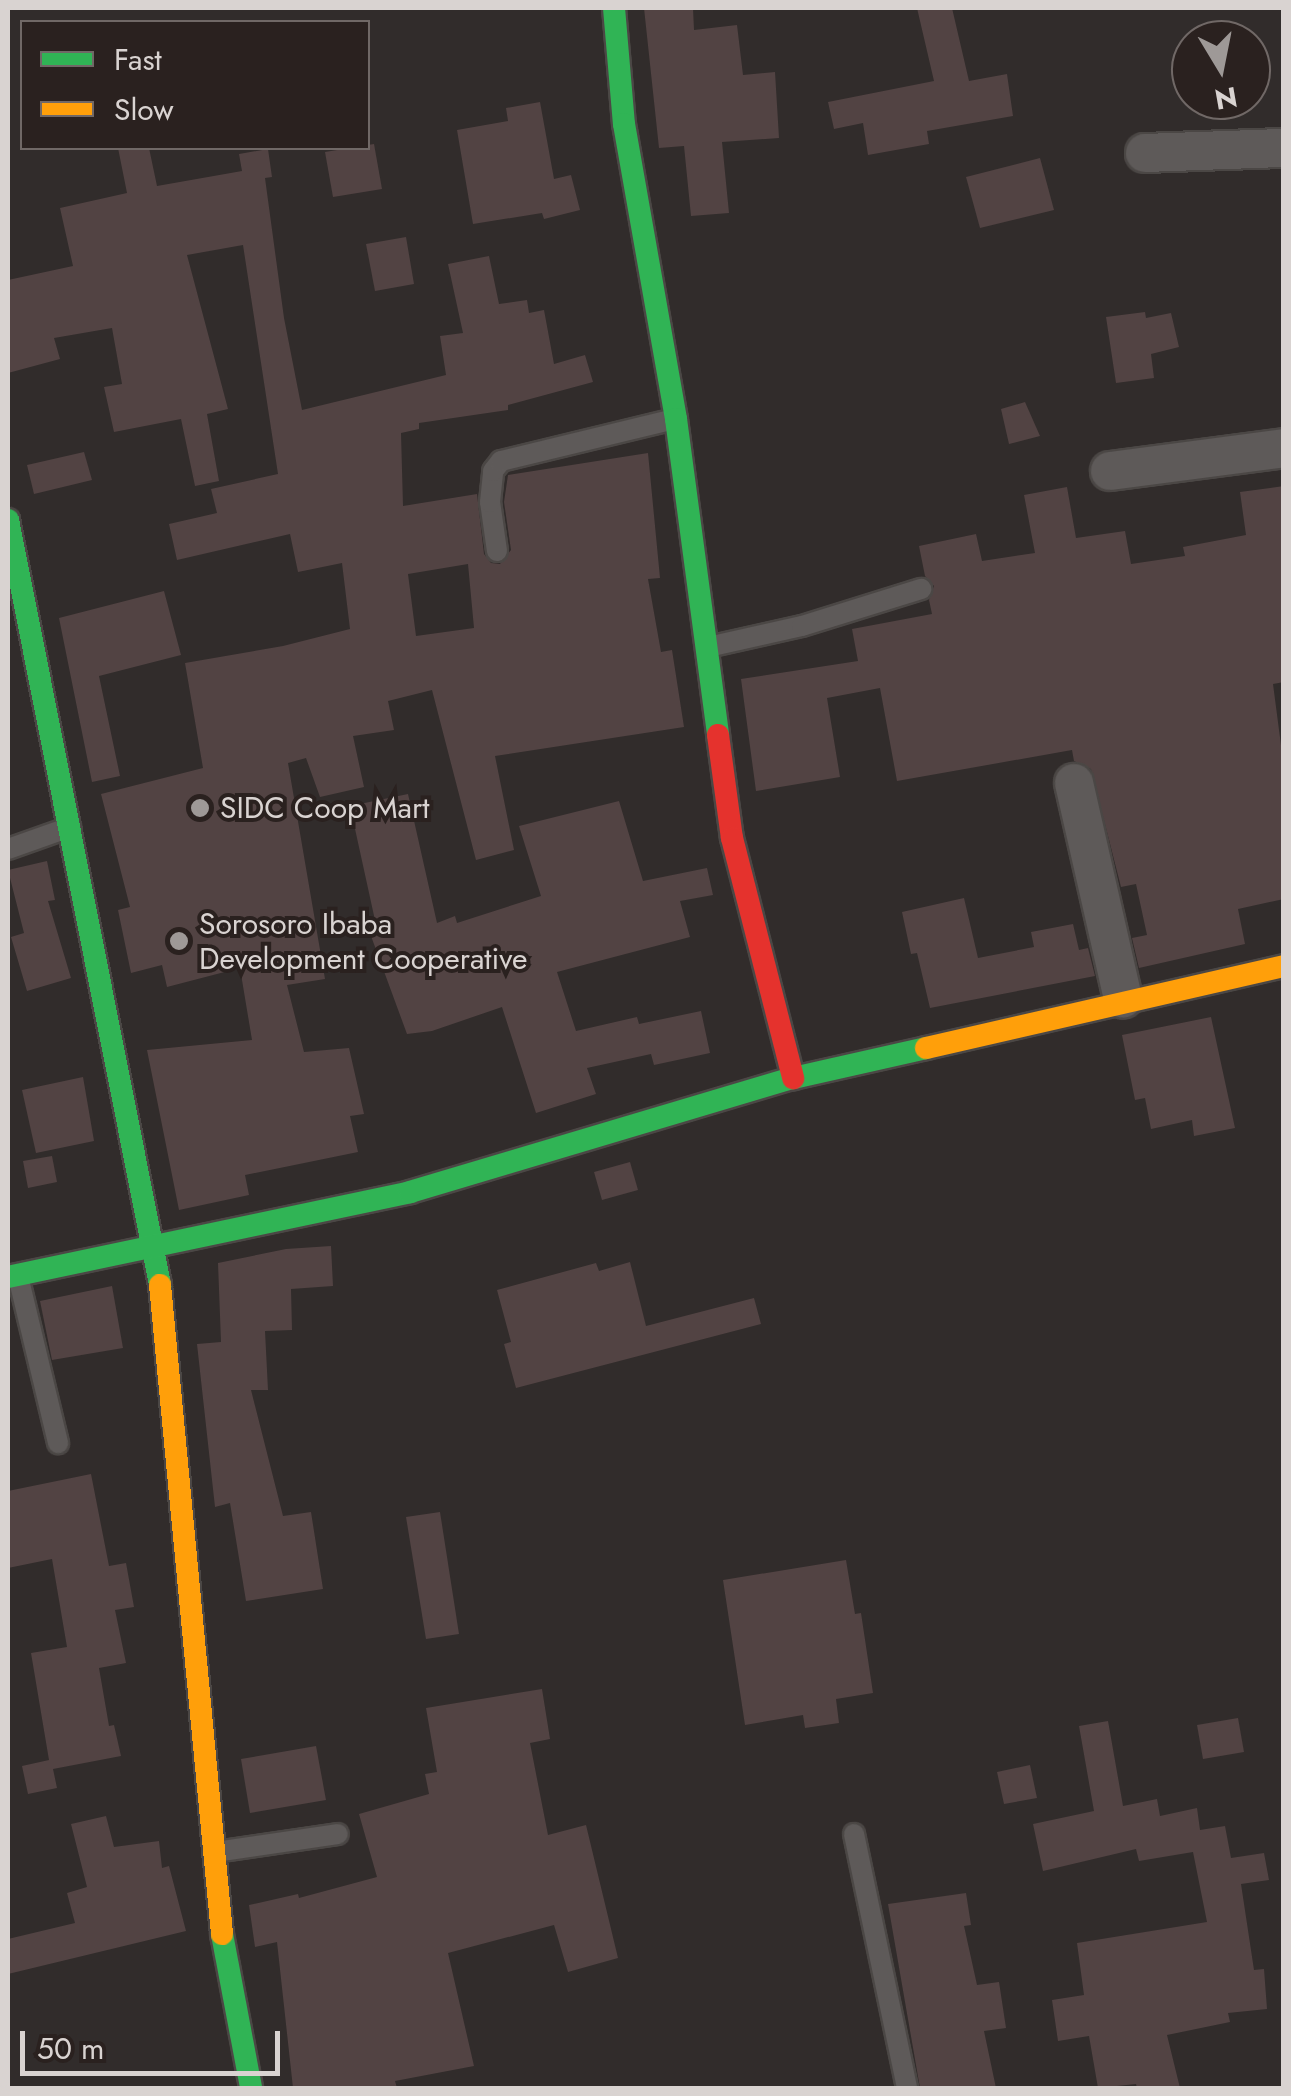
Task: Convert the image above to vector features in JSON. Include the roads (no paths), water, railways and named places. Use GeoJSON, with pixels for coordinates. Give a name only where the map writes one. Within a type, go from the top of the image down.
{"type":"FeatureCollection","features":[{"type":"Feature","properties":{"kind":"street"},"geometry":{"type":"LineString","coordinates":[[614,8],[624,124],[676,418],[732,838],[793,1078]]}},
{"type":"Feature","properties":{"kind":"street"},"geometry":{"type":"LineString","coordinates":[[1145,153],[1284,148]]}},
{"type":"Feature","properties":{"kind":"street"},"geometry":{"type":"LineString","coordinates":[[1110,471],[1284,448]]}},
{"type":"Feature","properties":{"kind":"street"},"geometry":{"type":"LineString","coordinates":[[8,527],[156,1246],[185,1509],[221,1928],[251,2088]]}},
{"type":"Feature","properties":{"kind":"street"},"geometry":{"type":"LineString","coordinates":[[1074,783],[1123,1000]]}},
{"type":"Feature","properties":{"kind":"street"},"geometry":{"type":"LineString","coordinates":[[12,1276],[476,1176],[793,1078],[1284,966]]}},
{"type":"Feature","properties":{"kind":"lane"},"geometry":{"type":"LineString","coordinates":[[497,551],[490,502],[493,471],[501,460],[676,418]]}},
{"type":"Feature","properties":{"kind":"lane"},"geometry":{"type":"LineString","coordinates":[[708,646],[802,626],[920,589]]}},
{"type":"Feature","properties":{"kind":"lane"},"geometry":{"type":"LineString","coordinates":[[8,849],[72,826]]}},
{"type":"Feature","properties":{"kind":"lane"},"geometry":{"type":"LineString","coordinates":[[12,1276],[58,1443]]}},
{"type":"Feature","properties":{"kind":"lane"},"geometry":{"type":"LineString","coordinates":[[214,1853],[338,1834]]}},
{"type":"Feature","properties":{"kind":"lane"},"geometry":{"type":"LineString","coordinates":[[854,1834],[907,2088]]}},
{"type":"Feature","properties":{"kind":"place","name":"SIDC Coop Mart"},"geometry":{"type":"Point","coordinates":[200,808]}},
{"type":"Feature","properties":{"kind":"place","name":"Sorosoro Ibaba Development Cooperative"},"geometry":{"type":"Point","coordinates":[179,941]}}]}
